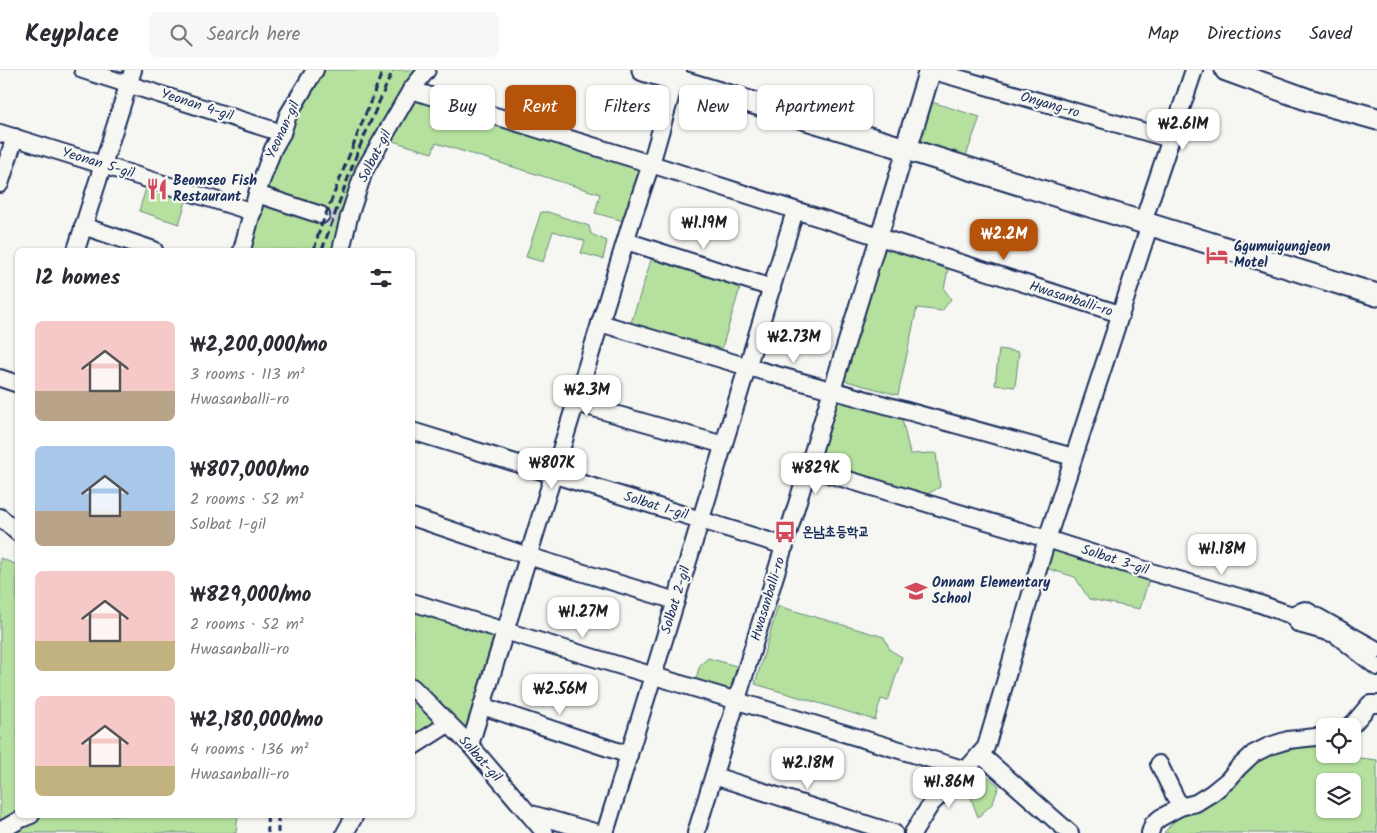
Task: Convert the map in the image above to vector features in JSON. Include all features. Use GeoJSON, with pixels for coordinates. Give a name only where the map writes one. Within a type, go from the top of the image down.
{"type":"FeatureCollection","features":[{"type":"Feature","properties":{"kind":"main road"},"geometry":{"type":"LineString","coordinates":[[643,70],[677,75],[906,149],[1377,295]]}},
{"type":"Feature","properties":{"kind":"main road","name":"Onyang-ro"},"geometry":{"type":"LineString","coordinates":[[906,149],[930,70]]}},
{"type":"Feature","properties":{"kind":"main road"},"geometry":{"type":"LineString","coordinates":[[1226,70],[1309,100],[1377,120]]}},
{"type":"Feature","properties":{"kind":"street","name":"Yeonan 4-gil"},"geometry":{"type":"LineString","coordinates":[[83,70],[131,77],[282,132]]}},
{"type":"Feature","properties":{"kind":"street","name":"Yeonan-gil"},"geometry":{"type":"LineString","coordinates":[[243,248],[257,194],[273,149],[288,115],[315,70]]}},
{"type":"Feature","properties":{"kind":"street","name":"Solbat-gil"},"geometry":{"type":"LineString","coordinates":[[341,248],[343,222],[364,171],[411,90],[427,70]]}},
{"type":"Feature","properties":{"kind":"street","name":"Onyang-ro"},"geometry":{"type":"LineString","coordinates":[[930,70],[1170,139]]}},
{"type":"Feature","properties":{"kind":"street"},"geometry":{"type":"LineString","coordinates":[[912,833],[932,804],[986,747],[1047,539],[1120,314],[1170,139],[1194,70]]}},
{"type":"Feature","properties":{"kind":"street"},"geometry":{"type":"LineString","coordinates":[[470,745],[677,75]]}},
{"type":"Feature","properties":{"kind":"street"},"geometry":{"type":"LineString","coordinates":[[77,248],[131,77]]}},
{"type":"Feature","properties":{"kind":"street"},"geometry":{"type":"LineString","coordinates":[[411,90],[651,164],[879,238]]}},
{"type":"Feature","properties":{"kind":"street"},"geometry":{"type":"LineString","coordinates":[[0,184],[7,135]]}},
{"type":"Feature","properties":{"kind":"street","name":"Yeonan 5-gil"},"geometry":{"type":"LineString","coordinates":[[7,135],[253,212]]}},
{"type":"Feature","properties":{"kind":"street","name":"Hwasanballi-ro"},"geometry":{"type":"LineString","coordinates":[[696,833],[906,149]]}},
{"type":"Feature","properties":{"kind":"street"},"geometry":{"type":"LineString","coordinates":[[257,194],[321,215]]}},
{"type":"Feature","properties":{"kind":"street","name":"Solbat 2-gil"},"geometry":{"type":"LineString","coordinates":[[605,833],[796,211]]}},
{"type":"Feature","properties":{"kind":"street"},"geometry":{"type":"LineString","coordinates":[[83,226],[148,248]]}},
{"type":"Feature","properties":{"kind":"street","name":"Hwasanballi-ro"},"geometry":{"type":"LineString","coordinates":[[879,238],[1120,314]]}},
{"type":"Feature","properties":{"kind":"street"},"geometry":{"type":"LineString","coordinates":[[626,242],[772,288]]}},
{"type":"Feature","properties":{"kind":"street"},"geometry":{"type":"LineString","coordinates":[[600,323],[748,367],[1073,457]]}},
{"type":"Feature","properties":{"kind":"street"},"geometry":{"type":"LineString","coordinates":[[0,378],[15,383]]}},
{"type":"Feature","properties":{"kind":"street"},"geometry":{"type":"LineString","coordinates":[[576,402],[724,445]]}},
{"type":"Feature","properties":{"kind":"street","name":"Solbat 1-gil"},"geometry":{"type":"LineString","coordinates":[[415,432],[785,546]]}},
{"type":"Feature","properties":{"kind":"street"},"geometry":{"type":"LineString","coordinates":[[808,468],[1047,539]]}},
{"type":"Feature","properties":{"kind":"street"},"geometry":{"type":"LineString","coordinates":[[0,517],[15,530]]}},
{"type":"Feature","properties":{"kind":"street"},"geometry":{"type":"LineString","coordinates":[[415,518],[528,556],[676,600]]}},
{"type":"Feature","properties":{"kind":"street","name":"Solbat 3-gil"},"geometry":{"type":"LineString","coordinates":[[1047,539],[1291,615],[1305,610],[1377,650]]}},
{"type":"Feature","properties":{"kind":"street"},"geometry":{"type":"LineString","coordinates":[[415,603],[966,770]]}},
{"type":"Feature","properties":{"kind":"street"},"geometry":{"type":"LineString","coordinates":[[1291,615],[1299,624],[1335,634],[1377,667]]}},
{"type":"Feature","properties":{"kind":"street","name":"Solbat-gil"},"geometry":{"type":"LineString","coordinates":[[415,690],[470,745],[545,833]]}},
{"type":"Feature","properties":{"kind":"street"},"geometry":{"type":"LineString","coordinates":[[1358,718],[1370,704],[1377,704]]}},
{"type":"Feature","properties":{"kind":"street"},"geometry":{"type":"LineString","coordinates":[[482,706],[629,755]]}},
{"type":"Feature","properties":{"kind":"street"},"geometry":{"type":"LineString","coordinates":[[415,745],[448,724]]}},
{"type":"Feature","properties":{"kind":"street"},"geometry":{"type":"LineString","coordinates":[[1150,833],[1153,824],[1180,807],[1196,803],[1212,793],[1228,780],[1253,754],[1268,746],[1288,740],[1316,737]]}},
{"type":"Feature","properties":{"kind":"street"},"geometry":{"type":"LineString","coordinates":[[980,754],[1070,833]]}},
{"type":"Feature","properties":{"kind":"street"},"geometry":{"type":"LineString","coordinates":[[1159,764],[1180,807]]}},
{"type":"Feature","properties":{"kind":"street"},"geometry":{"type":"LineString","coordinates":[[714,776],[894,833]]}},
{"type":"Feature","properties":{"kind":"street"},"geometry":{"type":"LineString","coordinates":[[527,813],[598,833]]}},
{"type":"Feature","properties":{"kind":"street"},"geometry":{"type":"LineString","coordinates":[[0,831],[21,818]]}},
{"type":"Feature","properties":{"kind":"street"},"geometry":{"type":"LineString","coordinates":[[345,833],[353,818]]}},
{"type":"Feature","properties":{"kind":"green space"},"geometry":{"type":"Polygon","coordinates":[[[315,70],[427,70],[412,90],[430,96],[430,130],[495,130],[495,116],[505,119],[505,130],[541,130],[651,164],[631,223],[595,213],[600,194],[436,143],[432,153],[383,138],[342,248],[243,248],[257,194],[315,70]]]}},
{"type":"Feature","properties":{"kind":"green space"},"geometry":{"type":"Polygon","coordinates":[[[922,99],[980,117],[962,167],[906,149],[922,99]]]}},
{"type":"Feature","properties":{"kind":"green space"},"geometry":{"type":"Polygon","coordinates":[[[147,185],[189,192],[179,224],[139,211],[147,185]]]}},
{"type":"Feature","properties":{"kind":"green space"},"geometry":{"type":"Polygon","coordinates":[[[541,212],[548,212],[589,226],[591,234],[607,241],[603,259],[581,253],[585,241],[553,231],[543,262],[526,257],[541,212]]]}},
{"type":"Feature","properties":{"kind":"green space"},"geometry":{"type":"Polygon","coordinates":[[[881,242],[949,264],[944,289],[951,299],[942,311],[917,308],[898,395],[839,379],[881,242]]]}},
{"type":"Feature","properties":{"kind":"green space"},"geometry":{"type":"Polygon","coordinates":[[[654,251],[743,278],[719,358],[628,332],[654,251]]]}},
{"type":"Feature","properties":{"kind":"green space"},"geometry":{"type":"Polygon","coordinates":[[[999,349],[1019,352],[1015,387],[995,385],[999,349]]]}},
{"type":"Feature","properties":{"kind":"green space"},"geometry":{"type":"Polygon","coordinates":[[[833,392],[900,410],[910,454],[936,453],[940,487],[917,500],[808,468],[833,392]]]}},
{"type":"Feature","properties":{"kind":"green space"},"geometry":{"type":"Polygon","coordinates":[[[1047,539],[1151,572],[1140,609],[1089,599],[1075,577],[1039,566],[1047,539]]]}},
{"type":"Feature","properties":{"kind":"green space"},"geometry":{"type":"Polygon","coordinates":[[[0,558],[15,564],[15,818],[238,818],[236,833],[0,833],[0,558]]]}},
{"type":"Feature","properties":{"kind":"green space"},"geometry":{"type":"Polygon","coordinates":[[[415,603],[505,631],[470,745],[448,724],[423,740],[415,728],[415,603]]]}},
{"type":"Feature","properties":{"kind":"green space"},"geometry":{"type":"Polygon","coordinates":[[[778,606],[884,637],[890,650],[902,657],[888,701],[881,699],[875,720],[755,684],[778,606]]]}},
{"type":"Feature","properties":{"kind":"green space"},"geometry":{"type":"Polygon","coordinates":[[[708,658],[747,669],[737,701],[693,688],[700,665],[708,658]]]}},
{"type":"Feature","properties":{"kind":"green space"},"geometry":{"type":"Polygon","coordinates":[[[1311,744],[1316,746],[1316,763],[1361,763],[1361,758],[1377,760],[1377,833],[1164,833],[1182,811],[1202,810],[1226,795],[1250,761],[1311,744]]]}},
{"type":"Feature","properties":{"kind":"green space"},"geometry":{"type":"Polygon","coordinates":[[[980,770],[999,786],[993,803],[978,817],[965,782],[980,770]]]}},
{"type":"Feature","properties":{"kind":"tunnel"},"geometry":{"type":"LineString","coordinates":[[321,215],[339,221]]}},
{"type":"Feature","properties":{"kind":"railway"},"geometry":{"type":"LineString","coordinates":[[315,248],[320,229],[383,70]]}},
{"type":"Feature","properties":{"kind":"railway"},"geometry":{"type":"LineString","coordinates":[[323,248],[357,153],[393,70]]}},
{"type":"Feature","properties":{"kind":"railway"},"geometry":{"type":"LineString","coordinates":[[267,818],[268,833]]}},
{"type":"Feature","properties":{"kind":"railway"},"geometry":{"type":"LineString","coordinates":[[278,818],[278,833]]}},
{"type":"Feature","properties":{"kind":"place","name":"Beomseo Fish Restaurant"},"geometry":{"type":"Point","coordinates":[157,189]}},
{"type":"Feature","properties":{"kind":"place","name":"Ggumuigungjeon Motel"},"geometry":{"type":"Point","coordinates":[1217,255]}},
{"type":"Feature","properties":{"kind":"place","name":"온남초등학교"},"geometry":{"type":"Point","coordinates":[785,532]}},
{"type":"Feature","properties":{"kind":"place","name":"Onnam Elementary School"},"geometry":{"type":"Point","coordinates":[916,591]}}]}
